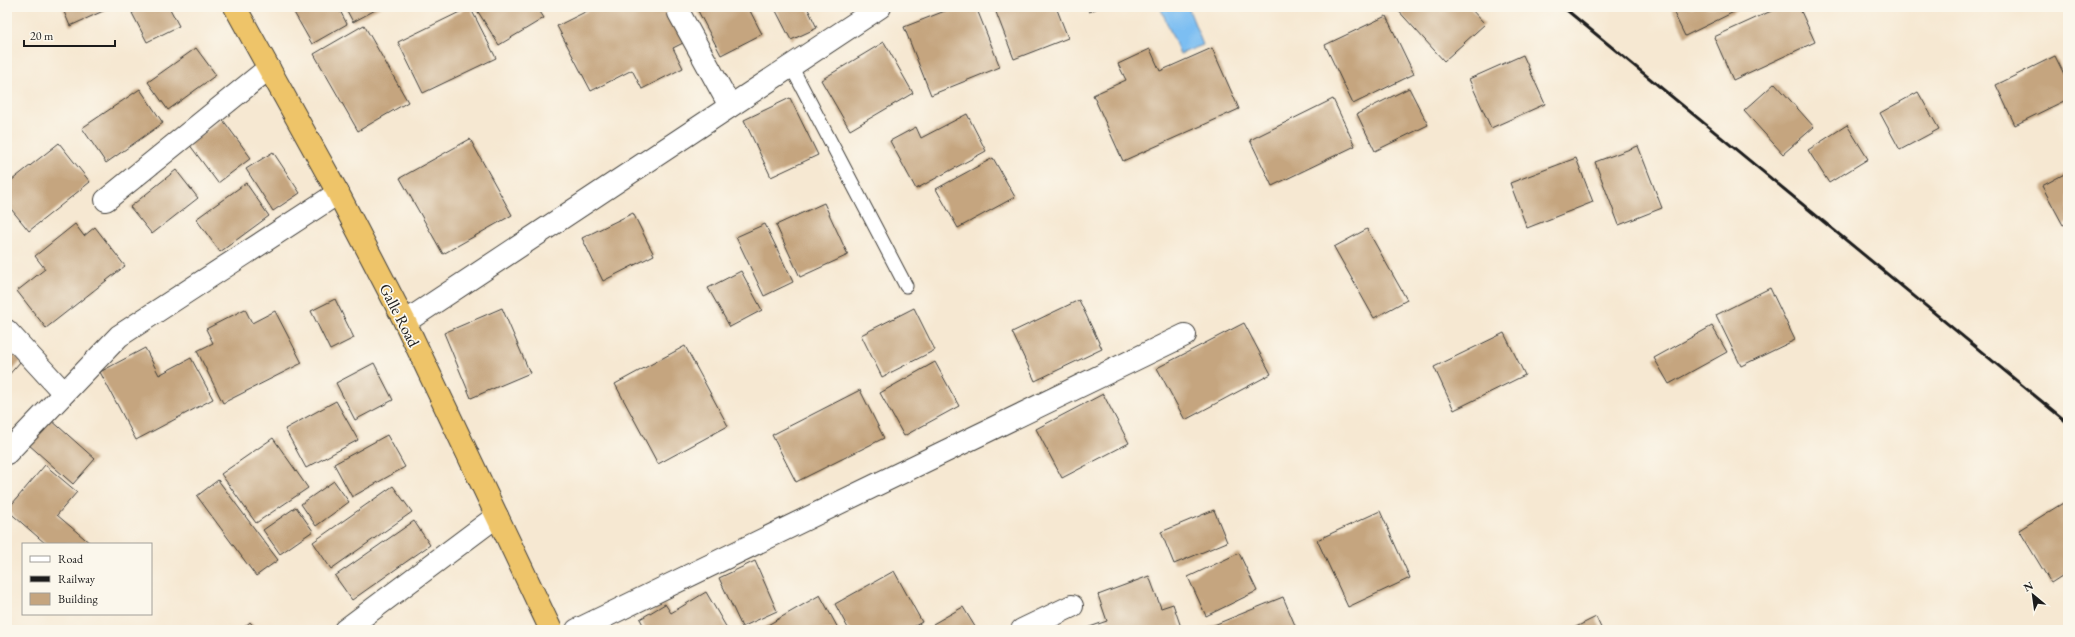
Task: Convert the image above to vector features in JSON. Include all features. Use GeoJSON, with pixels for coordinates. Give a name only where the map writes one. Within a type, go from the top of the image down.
{"type":"FeatureCollection","features":[{"type":"Feature","properties":{"kind":"highway","name":"Galle Road"},"geometry":{"type":"LineString","coordinates":[[235,7],[338,193],[405,322],[551,630]]}},
{"type":"Feature","properties":{"kind":"street"},"geometry":{"type":"LineString","coordinates":[[678,7],[679,13],[730,106]]}},
{"type":"Feature","properties":{"kind":"street"},"geometry":{"type":"LineString","coordinates":[[405,322],[880,7]]}},
{"type":"Feature","properties":{"kind":"street"},"geometry":{"type":"LineString","coordinates":[[106,200],[269,68]]}},
{"type":"Feature","properties":{"kind":"street"},"geometry":{"type":"LineString","coordinates":[[7,453],[119,336],[338,193]]}},
{"type":"Feature","properties":{"kind":"street"},"geometry":{"type":"LineString","coordinates":[[7,331],[64,393]]}},
{"type":"Feature","properties":{"kind":"street"},"geometry":{"type":"LineString","coordinates":[[577,630],[1185,335]]}},
{"type":"Feature","properties":{"kind":"street"},"geometry":{"type":"LineString","coordinates":[[345,630],[497,516]]}},
{"type":"Feature","properties":{"kind":"street"},"geometry":{"type":"LineString","coordinates":[[1022,630],[1072,606]]}},
{"type":"Feature","properties":{"kind":"lane"},"geometry":{"type":"LineString","coordinates":[[791,66],[906,286]]}},
{"type":"Feature","properties":{"kind":"water"},"geometry":{"type":"Polygon","coordinates":[[[1160,7],[1188,7],[1203,45],[1180,54],[1160,7]]]}},
{"type":"Feature","properties":{"kind":"building"},"geometry":{"type":"Polygon","coordinates":[[[62,7],[112,7],[70,26],[62,7]]]}},
{"type":"Feature","properties":{"kind":"building"},"geometry":{"type":"Polygon","coordinates":[[[145,7],[169,7],[179,26],[147,42],[132,13],[145,7]]]}},
{"type":"Feature","properties":{"kind":"building"},"geometry":{"type":"Polygon","coordinates":[[[295,7],[338,7],[347,24],[312,44],[292,9],[295,7]]]}},
{"type":"Feature","properties":{"kind":"building"},"geometry":{"type":"Polygon","coordinates":[[[345,7],[381,7],[353,22],[345,7]]]}},
{"type":"Feature","properties":{"kind":"building"},"geometry":{"type":"Polygon","coordinates":[[[470,7],[496,58],[423,93],[398,42],[470,7]]]}},
{"type":"Feature","properties":{"kind":"building"},"geometry":{"type":"Polygon","coordinates":[[[475,7],[537,7],[544,18],[499,45],[475,7]]]}},
{"type":"Feature","properties":{"kind":"building"},"geometry":{"type":"Polygon","coordinates":[[[595,7],[669,7],[687,41],[673,48],[683,68],[642,89],[632,70],[591,91],[557,26],[595,7]]]}},
{"type":"Feature","properties":{"kind":"building"},"geometry":{"type":"Polygon","coordinates":[[[696,7],[748,7],[762,34],[721,55],[696,7]]]}},
{"type":"Feature","properties":{"kind":"building"},"geometry":{"type":"Polygon","coordinates":[[[774,7],[807,7],[817,28],[791,40],[774,7]]]}},
{"type":"Feature","properties":{"kind":"building"},"geometry":{"type":"Polygon","coordinates":[[[955,7],[976,7],[1000,67],[931,95],[904,27],[955,7]]]}},
{"type":"Feature","properties":{"kind":"building"},"geometry":{"type":"Polygon","coordinates":[[[994,7],[1056,7],[1068,38],[1014,59],[994,7]]]}},
{"type":"Feature","properties":{"kind":"building"},"geometry":{"type":"Polygon","coordinates":[[[1087,7],[1100,7],[1089,12],[1087,7]]]}},
{"type":"Feature","properties":{"kind":"building"},"geometry":{"type":"Polygon","coordinates":[[[1395,7],[1469,7],[1485,24],[1444,61],[1395,7]]]}},
{"type":"Feature","properties":{"kind":"building"},"geometry":{"type":"Polygon","coordinates":[[[1671,7],[1744,7],[1685,36],[1671,7]]]}},
{"type":"Feature","properties":{"kind":"building"},"geometry":{"type":"Polygon","coordinates":[[[1780,7],[1799,7],[1815,42],[1733,80],[1714,37],[1780,7]]]}},
{"type":"Feature","properties":{"kind":"building"},"geometry":{"type":"Polygon","coordinates":[[[1386,16],[1414,74],[1353,104],[1325,45],[1386,16]]]}},
{"type":"Feature","properties":{"kind":"building"},"geometry":{"type":"Polygon","coordinates":[[[364,25],[408,102],[358,131],[314,54],[364,25]]]}},
{"type":"Feature","properties":{"kind":"building"},"geometry":{"type":"Polygon","coordinates":[[[884,42],[913,93],[850,130],[821,80],[884,42]]]}},
{"type":"Feature","properties":{"kind":"building"},"geometry":{"type":"Polygon","coordinates":[[[196,48],[216,75],[168,110],[148,82],[196,48]]]}},
{"type":"Feature","properties":{"kind":"building"},"geometry":{"type":"Polygon","coordinates":[[[1212,48],[1239,109],[1123,161],[1093,95],[1126,80],[1118,64],[1150,49],[1160,71],[1212,48]]]}},
{"type":"Feature","properties":{"kind":"building"},"geometry":{"type":"Polygon","coordinates":[[[1523,55],[1545,104],[1491,128],[1469,79],[1523,55]]]}},
{"type":"Feature","properties":{"kind":"building"},"geometry":{"type":"Polygon","coordinates":[[[2055,56],[2068,82],[2068,99],[2015,125],[1996,85],[2055,56]]]}},
{"type":"Feature","properties":{"kind":"building"},"geometry":{"type":"Polygon","coordinates":[[[1775,83],[1814,127],[1783,154],[1744,111],[1775,83]]]}},
{"type":"Feature","properties":{"kind":"building"},"geometry":{"type":"Polygon","coordinates":[[[1409,88],[1428,125],[1375,151],[1357,114],[1409,88]]]}},
{"type":"Feature","properties":{"kind":"building"},"geometry":{"type":"Polygon","coordinates":[[[140,89],[163,123],[106,163],[82,128],[140,89]]]}},
{"type":"Feature","properties":{"kind":"building"},"geometry":{"type":"Polygon","coordinates":[[[1918,92],[1939,129],[1900,150],[1880,113],[1918,92]]]}},
{"type":"Feature","properties":{"kind":"building"},"geometry":{"type":"Polygon","coordinates":[[[790,98],[818,155],[771,177],[744,120],[790,98]]]}},
{"type":"Feature","properties":{"kind":"building"},"geometry":{"type":"Polygon","coordinates":[[[1333,99],[1355,146],[1272,186],[1250,140],[1333,99]]]}},
{"type":"Feature","properties":{"kind":"building"},"geometry":{"type":"Polygon","coordinates":[[[967,114],[986,151],[916,189],[890,141],[916,127],[921,138],[967,114]]]}},
{"type":"Feature","properties":{"kind":"building"},"geometry":{"type":"Polygon","coordinates":[[[223,120],[251,158],[218,183],[189,144],[223,120]]]}},
{"type":"Feature","properties":{"kind":"building"},"geometry":{"type":"Polygon","coordinates":[[[1847,125],[1868,159],[1829,183],[1808,150],[1847,125]]]}},
{"type":"Feature","properties":{"kind":"building"},"geometry":{"type":"Polygon","coordinates":[[[470,139],[512,215],[443,254],[400,178],[470,139]]]}},
{"type":"Feature","properties":{"kind":"building"},"geometry":{"type":"Polygon","coordinates":[[[59,143],[90,182],[29,231],[7,204],[7,184],[59,143]]]}},
{"type":"Feature","properties":{"kind":"building"},"geometry":{"type":"Polygon","coordinates":[[[1638,146],[1662,208],[1619,225],[1595,162],[1638,146]]]}},
{"type":"Feature","properties":{"kind":"building"},"geometry":{"type":"Polygon","coordinates":[[[273,152],[300,193],[273,211],[246,169],[273,152]]]}},
{"type":"Feature","properties":{"kind":"building"},"geometry":{"type":"Polygon","coordinates":[[[993,158],[1015,197],[958,228],[936,189],[993,158]]]}},
{"type":"Feature","properties":{"kind":"building"},"geometry":{"type":"Polygon","coordinates":[[[1576,158],[1593,202],[1527,228],[1510,183],[1576,158]]]}},
{"type":"Feature","properties":{"kind":"building"},"geometry":{"type":"Polygon","coordinates":[[[176,170],[198,198],[152,234],[130,207],[176,170]]]}},
{"type":"Feature","properties":{"kind":"building"},"geometry":{"type":"Polygon","coordinates":[[[2068,172],[2068,223],[2063,225],[2042,186],[2068,172]]]}},
{"type":"Feature","properties":{"kind":"building"},"geometry":{"type":"Polygon","coordinates":[[[246,183],[269,216],[220,252],[196,219],[246,183]]]}},
{"type":"Feature","properties":{"kind":"building"},"geometry":{"type":"Polygon","coordinates":[[[824,203],[848,255],[800,277],[776,225],[824,203]]]}},
{"type":"Feature","properties":{"kind":"building"},"geometry":{"type":"Polygon","coordinates":[[[633,213],[654,255],[603,281],[582,238],[633,213]]]}},
{"type":"Feature","properties":{"kind":"building"},"geometry":{"type":"Polygon","coordinates":[[[75,224],[84,236],[95,227],[125,266],[46,328],[17,291],[45,269],[35,256],[75,224]]]}},
{"type":"Feature","properties":{"kind":"building"},"geometry":{"type":"Polygon","coordinates":[[[765,224],[793,282],[764,296],[736,237],[765,224]]]}},
{"type":"Feature","properties":{"kind":"building"},"geometry":{"type":"Polygon","coordinates":[[[1367,229],[1407,300],[1374,318],[1334,247],[1367,229]]]}},
{"type":"Feature","properties":{"kind":"building"},"geometry":{"type":"Polygon","coordinates":[[[741,271],[762,310],[730,327],[708,288],[741,271]]]}},
{"type":"Feature","properties":{"kind":"building"},"geometry":{"type":"Polygon","coordinates":[[[1770,288],[1795,340],[1741,366],[1716,315],[1770,288]]]}},
{"type":"Feature","properties":{"kind":"building"},"geometry":{"type":"Polygon","coordinates":[[[335,299],[354,338],[330,350],[311,311],[335,299]]]}},
{"type":"Feature","properties":{"kind":"building"},"geometry":{"type":"Polygon","coordinates":[[[1079,300],[1102,349],[1035,381],[1012,332],[1079,300]]]}},
{"type":"Feature","properties":{"kind":"building"},"geometry":{"type":"Polygon","coordinates":[[[502,308],[530,373],[471,398],[444,333],[502,308]]]}},
{"type":"Feature","properties":{"kind":"building"},"geometry":{"type":"Polygon","coordinates":[[[914,308],[935,350],[882,377],[861,335],[914,308]]]}},
{"type":"Feature","properties":{"kind":"building"},"geometry":{"type":"Polygon","coordinates":[[[245,309],[252,323],[275,311],[302,363],[223,403],[197,351],[213,343],[206,329],[245,309]]]}},
{"type":"Feature","properties":{"kind":"building"},"geometry":{"type":"Polygon","coordinates":[[[1244,323],[1271,374],[1185,420],[1157,368],[1244,323]]]}},
{"type":"Feature","properties":{"kind":"building"},"geometry":{"type":"Polygon","coordinates":[[[1712,326],[1727,352],[1669,384],[1654,358],[1712,326]]]}},
{"type":"Feature","properties":{"kind":"building"},"geometry":{"type":"Polygon","coordinates":[[[1504,333],[1525,375],[1454,410],[1434,367],[1504,333]]]}},
{"type":"Feature","properties":{"kind":"building"},"geometry":{"type":"Polygon","coordinates":[[[685,346],[728,426],[658,464],[615,384],[685,346]]]}},
{"type":"Feature","properties":{"kind":"building"},"geometry":{"type":"Polygon","coordinates":[[[7,348],[21,361],[7,377],[7,348]]]}},
{"type":"Feature","properties":{"kind":"building"},"geometry":{"type":"Polygon","coordinates":[[[145,348],[159,375],[191,358],[213,399],[136,440],[100,372],[145,348]]]}},
{"type":"Feature","properties":{"kind":"building"},"geometry":{"type":"Polygon","coordinates":[[[935,362],[959,406],[904,436],[880,393],[935,362]]]}},
{"type":"Feature","properties":{"kind":"building"},"geometry":{"type":"Polygon","coordinates":[[[374,363],[393,400],[355,420],[336,383],[374,363]]]}},
{"type":"Feature","properties":{"kind":"building"},"geometry":{"type":"Polygon","coordinates":[[[860,390],[884,438],[796,482],[772,435],[860,390]]]}},
{"type":"Feature","properties":{"kind":"building"},"geometry":{"type":"Polygon","coordinates":[[[1103,394],[1129,443],[1062,478],[1036,429],[1103,394]]]}},
{"type":"Feature","properties":{"kind":"building"},"geometry":{"type":"Polygon","coordinates":[[[336,401],[358,440],[306,468],[285,429],[336,401]]]}},
{"type":"Feature","properties":{"kind":"building"},"geometry":{"type":"Polygon","coordinates":[[[50,419],[95,459],[73,484],[28,444],[50,419]]]}},
{"type":"Feature","properties":{"kind":"building"},"geometry":{"type":"Polygon","coordinates":[[[387,435],[405,467],[352,497],[334,464],[387,435]]]}},
{"type":"Feature","properties":{"kind":"building"},"geometry":{"type":"Polygon","coordinates":[[[273,438],[308,488],[256,523],[221,474],[273,438]]]}},
{"type":"Feature","properties":{"kind":"building"},"geometry":{"type":"Polygon","coordinates":[[[45,465],[77,492],[57,515],[90,543],[45,543],[7,510],[45,465]]]}},
{"type":"Feature","properties":{"kind":"building"},"geometry":{"type":"Polygon","coordinates":[[[218,480],[278,560],[256,576],[197,496],[218,480]]]}},
{"type":"Feature","properties":{"kind":"building"},"geometry":{"type":"Polygon","coordinates":[[[334,481],[349,502],[316,526],[301,504],[334,481]]]}},
{"type":"Feature","properties":{"kind":"building"},"geometry":{"type":"Polygon","coordinates":[[[393,486],[412,512],[331,569],[313,542],[393,486]]]}},
{"type":"Feature","properties":{"kind":"building"},"geometry":{"type":"Polygon","coordinates":[[[2068,500],[2068,572],[2051,583],[2019,530],[2068,500]]]}},
{"type":"Feature","properties":{"kind":"building"},"geometry":{"type":"Polygon","coordinates":[[[296,507],[313,531],[280,554],[263,530],[296,507]]]}},
{"type":"Feature","properties":{"kind":"building"},"geometry":{"type":"Polygon","coordinates":[[[1214,510],[1227,542],[1174,564],[1161,532],[1214,510]]]}},
{"type":"Feature","properties":{"kind":"building"},"geometry":{"type":"Polygon","coordinates":[[[1380,511],[1410,578],[1348,607],[1317,540],[1380,511]]]}},
{"type":"Feature","properties":{"kind":"building"},"geometry":{"type":"Polygon","coordinates":[[[414,521],[430,545],[352,600],[335,576],[414,521]]]}},
{"type":"Feature","properties":{"kind":"building"},"geometry":{"type":"Polygon","coordinates":[[[1239,553],[1257,591],[1206,616],[1188,577],[1239,553]]]}},
{"type":"Feature","properties":{"kind":"building"},"geometry":{"type":"Polygon","coordinates":[[[755,561],[777,611],[742,627],[719,578],[755,561]]]}},
{"type":"Feature","properties":{"kind":"building"},"geometry":{"type":"Polygon","coordinates":[[[894,571],[922,622],[908,630],[849,630],[835,604],[894,571]]]}},
{"type":"Feature","properties":{"kind":"building"},"geometry":{"type":"Polygon","coordinates":[[[1149,576],[1161,608],[1173,604],[1182,630],[1081,630],[1107,621],[1098,595],[1149,576]]]}},
{"type":"Feature","properties":{"kind":"building"},"geometry":{"type":"Polygon","coordinates":[[[706,592],[728,630],[646,630],[640,619],[665,604],[671,613],[706,592]]]}},
{"type":"Feature","properties":{"kind":"building"},"geometry":{"type":"Polygon","coordinates":[[[820,595],[839,630],[759,630],[820,595]]]}},
{"type":"Feature","properties":{"kind":"building"},"geometry":{"type":"Polygon","coordinates":[[[1283,597],[1297,630],[1210,630],[1209,627],[1283,597]]]}},
{"type":"Feature","properties":{"kind":"building"},"geometry":{"type":"Polygon","coordinates":[[[963,607],[977,630],[936,630],[933,624],[963,607]]]}},
{"type":"Feature","properties":{"kind":"building"},"geometry":{"type":"Polygon","coordinates":[[[1596,617],[1602,630],[1570,630],[1596,617]]]}},
{"type":"Feature","properties":{"kind":"building"},"geometry":{"type":"Polygon","coordinates":[[[250,622],[257,630],[241,630],[250,622]]]}},
{"type":"Feature","properties":{"kind":"railway"},"geometry":{"type":"LineString","coordinates":[[1563,7],[2068,423]]}}]}
